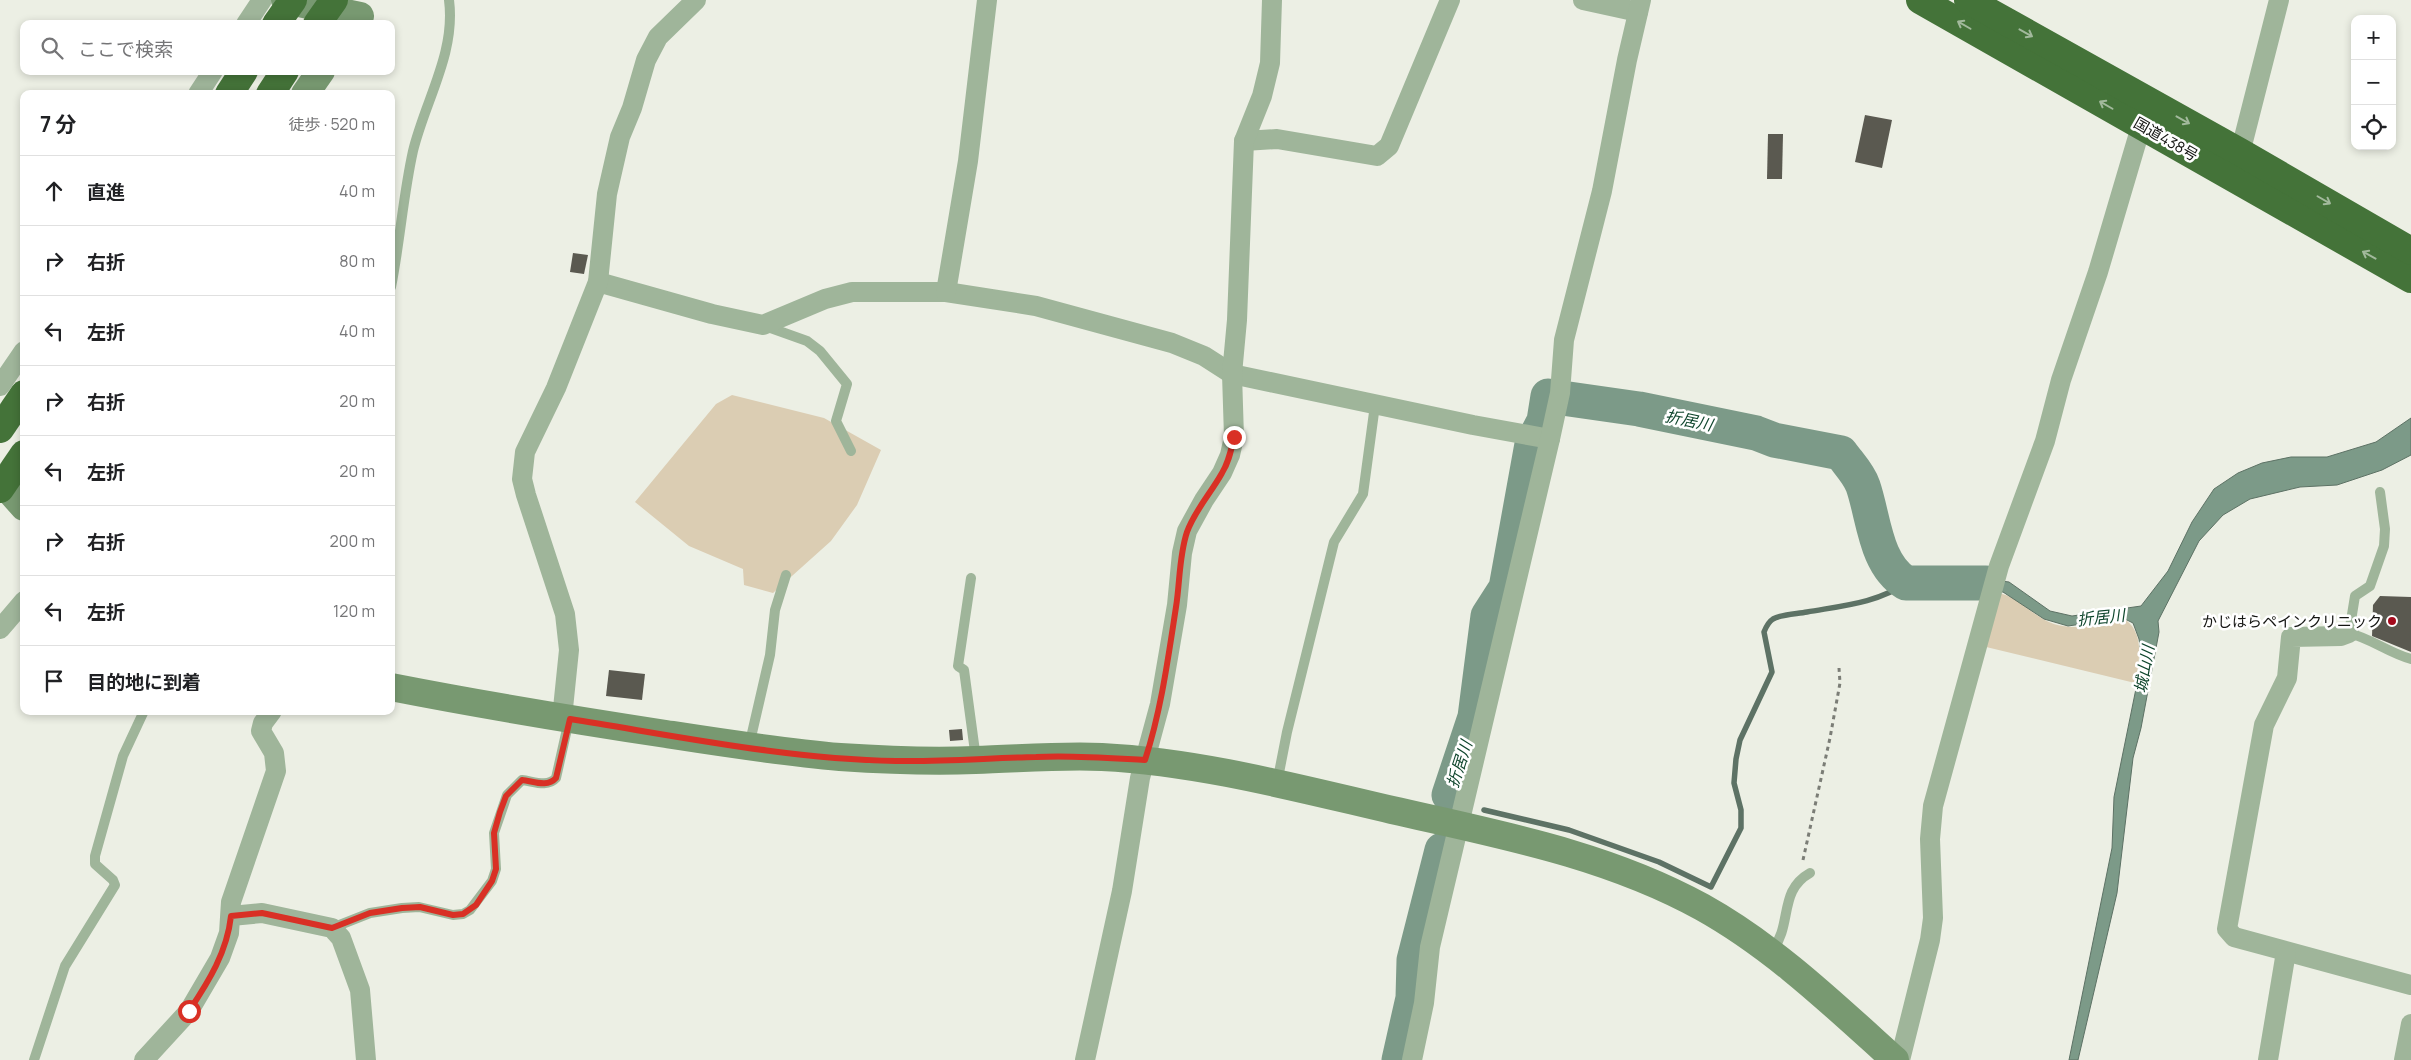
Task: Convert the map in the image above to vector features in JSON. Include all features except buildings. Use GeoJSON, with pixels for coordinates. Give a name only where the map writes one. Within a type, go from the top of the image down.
{"type":"FeatureCollection","features":[{"type":"Feature","properties":{"kind":"highway"},"geometry":{"type":"LineString","coordinates":[[279,20],[293,0]]}},
{"type":"Feature","properties":{"kind":"highway"},"geometry":{"type":"LineString","coordinates":[[320,20],[334,0]]}},
{"type":"Feature","properties":{"kind":"highway","name":"国道438号"},"geometry":{"type":"LineString","coordinates":[[1920,0],[2145,113],[2240,152],[2411,251]]}},
{"type":"Feature","properties":{"kind":"highway","name":"国道438号"},"geometry":{"type":"LineString","coordinates":[[1968,0],[2145,113],[2233,178],[2411,278]]}},
{"type":"Feature","properties":{"kind":"highway"},"geometry":{"type":"LineString","coordinates":[[232,90],[241,75]]}},
{"type":"Feature","properties":{"kind":"highway"},"geometry":{"type":"LineString","coordinates":[[273,90],[282,75]]}},
{"type":"Feature","properties":{"kind":"highway"},"geometry":{"type":"LineString","coordinates":[[0,429],[20,400]]}},
{"type":"Feature","properties":{"kind":"highway"},"geometry":{"type":"LineString","coordinates":[[0,489],[20,460]]}},
{"type":"Feature","properties":{"kind":"street"},"geometry":{"type":"LineString","coordinates":[[249,20],[262,0]]}},
{"type":"Feature","properties":{"kind":"street"},"geometry":{"type":"LineString","coordinates":[[285,0],[361,13]]}},
{"type":"Feature","properties":{"kind":"street"},"geometry":{"type":"LineString","coordinates":[[566,719],[569,650],[565,614],[526,495],[522,479],[522,467],[525,452],[556,388],[598,282],[607,194],[620,137],[632,108],[646,60],[658,37],[696,0]]}},
{"type":"Feature","properties":{"kind":"street"},"geometry":{"type":"LineString","coordinates":[[946,292],[968,161],[988,0]]}},
{"type":"Feature","properties":{"kind":"street"},"geometry":{"type":"LineString","coordinates":[[1085,1060],[1122,891],[1140,778],[1160,704],[1177,605],[1182,553],[1188,531],[1204,500],[1222,473],[1230,455],[1234,437],[1232,374],[1237,320],[1244,141],[1262,96],[1270,63],[1272,0]]}},
{"type":"Feature","properties":{"kind":"street"},"geometry":{"type":"LineString","coordinates":[[1244,141],[1277,139],[1377,156],[1389,146],[1450,0]]}},
{"type":"Feature","properties":{"kind":"street"},"geometry":{"type":"LineString","coordinates":[[1412,1060],[1424,1003],[1430,947],[1458,825],[1540,437],[1559,398],[1564,340],[1602,191],[1640,6],[1583,0]]}},
{"type":"Feature","properties":{"kind":"street"},"geometry":{"type":"LineString","coordinates":[[2233,178],[2279,0]]}},
{"type":"Feature","properties":{"kind":"street"},"geometry":{"type":"LineString","coordinates":[[201,90],[210,75]]}},
{"type":"Feature","properties":{"kind":"street"},"geometry":{"type":"LineString","coordinates":[[308,90],[318,75]]}},
{"type":"Feature","properties":{"kind":"street"},"geometry":{"type":"LineString","coordinates":[[1900,1060],[1930,940],[1933,918],[1930,839],[1933,806],[2008,536],[2045,440],[2061,380],[2098,272],[2145,113]]}},
{"type":"Feature","properties":{"kind":"street"},"geometry":{"type":"LineString","coordinates":[[598,282],[712,314],[763,325],[825,299],[852,292],[946,292],[1036,306],[1172,343],[1204,356],[1232,374],[1375,405],[1540,437]]}},
{"type":"Feature","properties":{"kind":"street"},"geometry":{"type":"LineString","coordinates":[[0,386],[20,357]]}},
{"type":"Feature","properties":{"kind":"street"},"geometry":{"type":"LineString","coordinates":[[0,480],[20,502]]}},
{"type":"Feature","properties":{"kind":"street"},"geometry":{"type":"LineString","coordinates":[[0,629],[20,606]]}},
{"type":"Feature","properties":{"kind":"street"},"geometry":{"type":"LineString","coordinates":[[2350,634],[2341,636],[2291,637],[2287,678],[2264,725],[2227,929],[2234,937],[2283,948],[2286,952],[2411,985]]}},
{"type":"Feature","properties":{"kind":"street"},"geometry":{"type":"LineString","coordinates":[[395,688],[566,719],[749,746],[894,761],[976,760],[1036,756],[1145,760],[1277,783],[1458,825],[1576,855],[1625,871],[1667,889],[1703,908],[1771,952],[1895,1060]]}},
{"type":"Feature","properties":{"kind":"street"},"geometry":{"type":"LineString","coordinates":[[144,1060],[184,1017],[208,982],[226,942],[231,916],[231,902],[276,771],[274,753],[261,731],[263,723],[269,715]]}},
{"type":"Feature","properties":{"kind":"street"},"geometry":{"type":"LineString","coordinates":[[231,916],[262,913],[332,928],[340,938],[360,990],[366,1060]]}},
{"type":"Feature","properties":{"kind":"street"},"geometry":{"type":"LineString","coordinates":[[2268,1060],[2286,952]]}},
{"type":"Feature","properties":{"kind":"street"},"geometry":{"type":"LineString","coordinates":[[2404,1060],[2411,1024]]}},
{"type":"Feature","properties":{"kind":"lane"},"geometry":{"type":"LineString","coordinates":[[395,264],[416,139],[451,30],[449,0]]}},
{"type":"Feature","properties":{"kind":"lane"},"geometry":{"type":"LineString","coordinates":[[763,325],[807,341],[820,351],[847,384],[836,421],[851,451]]}},
{"type":"Feature","properties":{"kind":"lane"},"geometry":{"type":"LineString","coordinates":[[1277,783],[1334,542],[1362,494],[1375,405]]}},
{"type":"Feature","properties":{"kind":"lane"},"geometry":{"type":"LineString","coordinates":[[2380,492],[2385,529],[2384,546],[2370,586],[2355,596],[2350,634],[2366,638],[2395,654],[2411,659]]}},
{"type":"Feature","properties":{"kind":"lane"},"geometry":{"type":"LineString","coordinates":[[749,746],[770,655],[775,610],[786,575]]}},
{"type":"Feature","properties":{"kind":"lane"},"geometry":{"type":"LineString","coordinates":[[971,578],[958,666],[964,670],[976,760]]}},
{"type":"Feature","properties":{"kind":"lane"},"geometry":{"type":"LineString","coordinates":[[34,1060],[65,966],[115,885],[114,880],[95,864],[95,856],[123,756],[142,715]]}},
{"type":"Feature","properties":{"kind":"lane"},"geometry":{"type":"LineString","coordinates":[[332,928],[370,913],[402,908],[420,907],[453,915],[463,914],[470,910],[492,881],[496,869],[494,833],[506,796],[522,780],[546,784],[556,778],[566,719]]}},
{"type":"Feature","properties":{"kind":"lane"},"geometry":{"type":"LineString","coordinates":[[1771,952],[1782,936],[1787,906],[1798,880],[1810,873]]}},
{"type":"Feature","properties":{"kind":"path"},"geometry":{"type":"LineString","coordinates":[[1798,880],[1830,738],[1840,684],[1839,668]]}},
{"type":"Feature","properties":{"kind":"shaded area"},"geometry":{"type":"Polygon","coordinates":[[[732,395],[824,418],[881,450],[857,505],[831,541],[773,593],[744,585],[743,569],[689,546],[635,502],[716,404],[732,395]]]}},
{"type":"Feature","properties":{"kind":"shaded area"},"geometry":{"type":"Polygon","coordinates":[[[1996,593],[2009,596],[2037,616],[2053,624],[2084,627],[2126,620],[2136,633],[2138,641],[2139,658],[2135,683],[1982,646],[1996,593]]]}},
{"type":"Feature","properties":{"kind":"water","name":"城山川"},"geometry":{"type":"Polygon","coordinates":[[[2411,418],[2411,455],[2382,470],[2337,485],[2300,487],[2250,499],[2223,515],[2199,541],[2158,621],[2159,632],[2141,728],[2133,758],[2117,893],[2078,1060],[2069,1060],[2112,848],[2114,797],[2142,659],[2139,639],[2133,623],[2123,618],[2068,626],[2044,619],[2003,592],[1939,586],[1942,578],[1986,579],[2009,582],[2050,611],[2072,616],[2141,606],[2168,571],[2192,522],[2214,489],[2238,473],[2262,463],[2291,457],[2327,457],[2376,442],[2411,418]]]}},
{"type":"Feature","properties":{"kind":"waterway","name":"折居川"},"geometry":{"type":"LineString","coordinates":[[1449,795],[1475,717],[1488,616],[1506,588],[1532,444],[1544,421],[1548,396],[1639,409],[1756,433],[1774,440],[1841,453],[1861,482],[1877,539],[1888,564],[1896,575],[1906,583],[1986,583]]}},
{"type":"Feature","properties":{"kind":"waterway"},"geometry":{"type":"LineString","coordinates":[[1484,810],[1569,830],[1659,862],[1711,887],[1741,828],[1741,810],[1734,783],[1736,759],[1740,740],[1772,672],[1764,632],[1767,625],[1773,619],[1781,616],[1871,599],[1895,590],[1906,583]]}},
{"type":"Feature","properties":{"kind":"waterway","name":"折居川"},"geometry":{"type":"LineString","coordinates":[[1399,1060],[1413,998],[1414,960],[1442,850]]}},
{"type":"Feature","properties":{"kind":"place","name":"かじはらペインクリニック"},"geometry":{"type":"Point","coordinates":[2392,621]}},
{"type":"Feature","properties":{"kind":"route"},"geometry":{"type":"LineString","coordinates":[[189,1011],[208,982],[220,958],[229,933],[231,916],[262,913],[332,928],[370,913],[402,908],[420,907],[453,915],[463,914],[470,910],[476,905],[492,881],[496,869],[494,833],[506,796],[515,784],[522,780],[546,784],[556,778],[560,769],[570,719],[749,746],[894,761],[976,760],[1036,756],[1145,760],[1160,704],[1177,605],[1182,553],[1188,531],[1204,500],[1222,473],[1230,455],[1234,437]]}}]}
